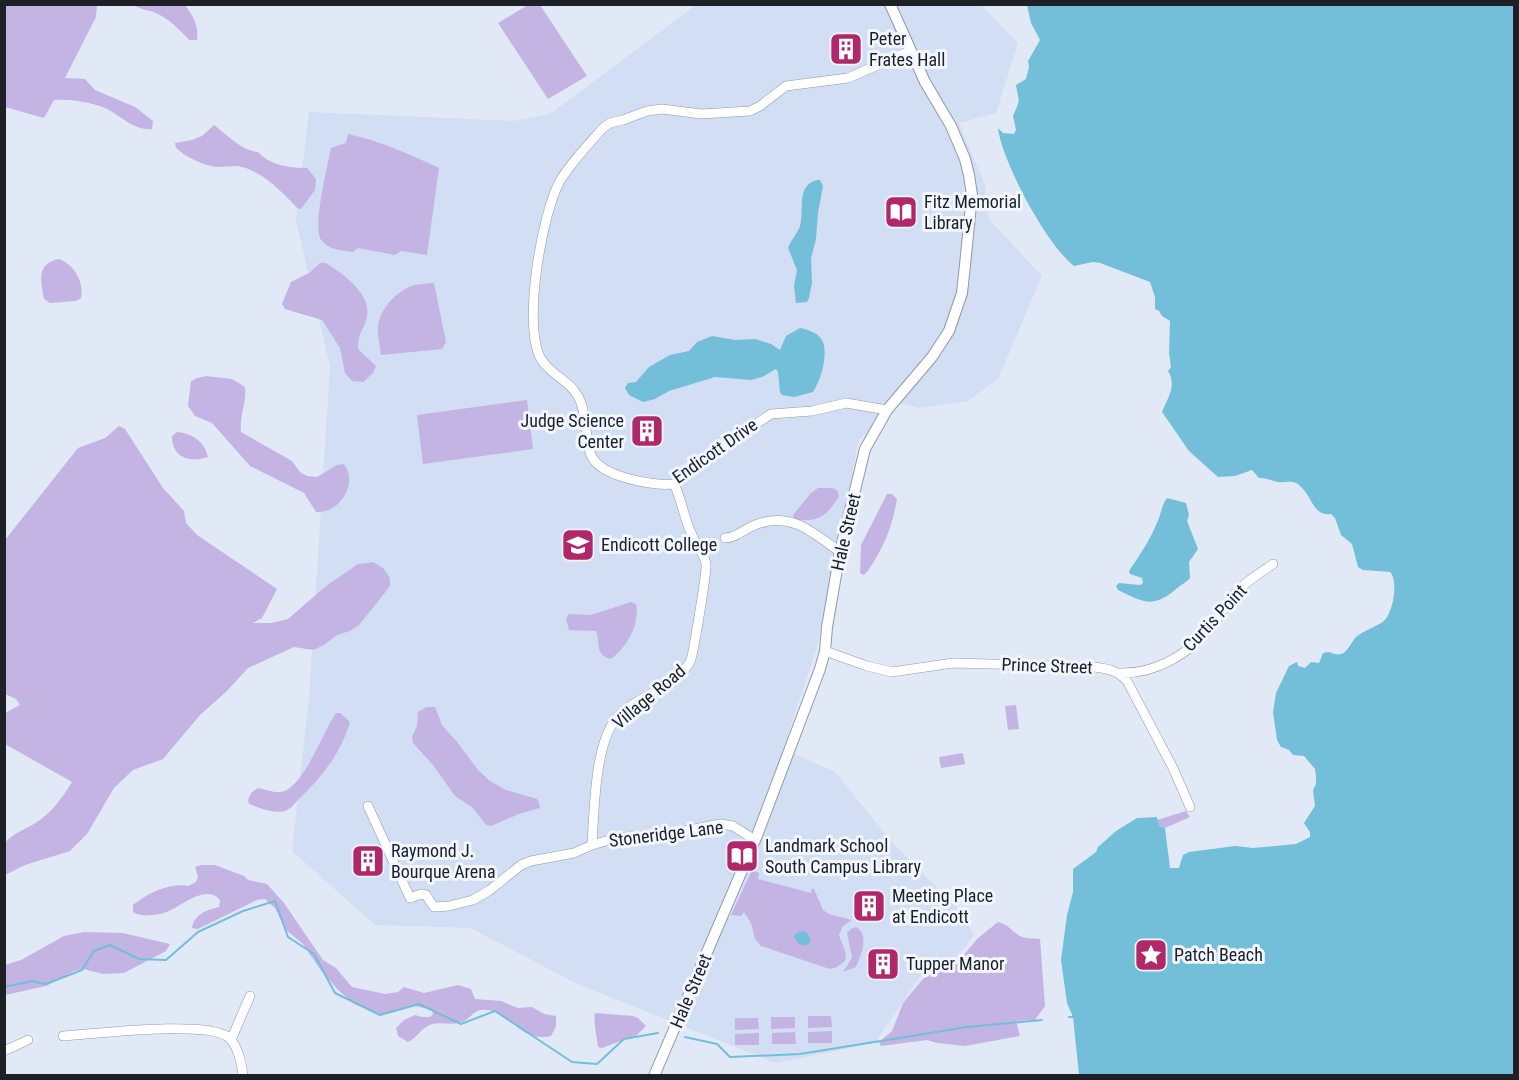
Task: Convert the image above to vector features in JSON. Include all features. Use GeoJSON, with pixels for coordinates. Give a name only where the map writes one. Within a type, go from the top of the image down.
{"type":"FeatureCollection","features":[{"type":"Feature","properties":{"kind":"main road","name":"Hale Street"},"geometry":{"type":"LineString","coordinates":[[654,1076],[755,840],[825,651],[840,552],[865,449],[887,410],[932,357],[949,331],[957,312],[963,284],[972,195],[969,175],[960,147],[910,51],[890,4]]}},
{"type":"Feature","properties":{"kind":"street","name":"Endicott Drive"},"geometry":{"type":"LineString","coordinates":[[887,410],[846,403],[812,411],[771,414],[714,452],[674,484],[635,480],[611,472],[595,462],[591,455],[579,399],[570,385],[547,366],[538,353],[534,331],[536,262],[551,204],[561,180],[598,134],[610,123],[647,111],[662,109],[701,114],[750,111],[786,86],[848,78],[910,51]]}},
{"type":"Feature","properties":{"kind":"street","name":"Village Road"},"geometry":{"type":"LineString","coordinates":[[592,845],[599,767],[609,730],[615,720],[677,677],[691,662],[697,638],[697,621],[706,566],[703,555],[691,534],[674,484]]}},
{"type":"Feature","properties":{"kind":"street"},"geometry":{"type":"LineString","coordinates":[[725,538],[732,538],[756,524],[782,519],[805,527],[840,552]]}},
{"type":"Feature","properties":{"kind":"street","name":"Curtis Point"},"geometry":{"type":"LineString","coordinates":[[1120,674],[1132,674],[1150,669],[1178,657],[1212,626],[1234,594],[1273,564]]}},
{"type":"Feature","properties":{"kind":"street","name":"Prince Street"},"geometry":{"type":"LineString","coordinates":[[825,651],[892,672],[969,663],[1095,667],[1109,669],[1120,674]]}},
{"type":"Feature","properties":{"kind":"street"},"geometry":{"type":"LineString","coordinates":[[1120,674],[1161,745],[1190,807]]}},
{"type":"Feature","properties":{"kind":"street","name":"Stoneridge Lane"},"geometry":{"type":"LineString","coordinates":[[369,806],[410,898],[421,894],[426,895],[434,907],[473,900],[490,890],[521,865],[531,861],[574,853],[616,838],[675,833],[720,824],[733,826],[755,840]]}},
{"type":"Feature","properties":{"kind":"street"},"geometry":{"type":"LineString","coordinates":[[231,1040],[250,996]]}},
{"type":"Feature","properties":{"kind":"street"},"geometry":{"type":"LineString","coordinates":[[63,1036],[200,1029],[220,1034],[231,1040],[240,1059],[243,1076]]}},
{"type":"Feature","properties":{"kind":"street"},"geometry":{"type":"LineString","coordinates":[[4,1050],[28,1040]]}},
{"type":"Feature","properties":{"kind":"shaded area"},"geometry":{"type":"Polygon","coordinates":[[[4,5],[97,5],[96,17],[65,78],[85,79],[95,90],[135,107],[153,121],[152,129],[139,128],[105,108],[80,101],[54,100],[44,118],[5,107],[4,5]]]}},
{"type":"Feature","properties":{"kind":"shaded area"},"geometry":{"type":"Polygon","coordinates":[[[134,5],[185,5],[195,21],[197,40],[189,40],[162,16],[134,5]]]}},
{"type":"Feature","properties":{"kind":"shaded area"},"geometry":{"type":"Polygon","coordinates":[[[528,5],[540,5],[587,76],[548,99],[498,23],[528,5]]]}},
{"type":"Feature","properties":{"kind":"shaded area","name":"Endicott College"},"geometry":{"type":"Polygon","coordinates":[[[696,5],[981,5],[1018,43],[996,113],[959,123],[985,185],[988,218],[1042,276],[998,379],[968,401],[919,408],[899,403],[859,440],[816,650],[783,749],[835,772],[892,842],[962,913],[974,935],[957,957],[919,978],[875,1043],[776,1063],[575,983],[471,928],[375,925],[292,851],[309,698],[330,367],[296,220],[309,112],[513,121],[550,114],[696,5]]]}},
{"type":"Feature","properties":{"kind":"shaded area"},"geometry":{"type":"Polygon","coordinates":[[[214,125],[240,145],[258,152],[274,163],[307,168],[316,179],[315,190],[301,209],[297,208],[262,176],[246,168],[207,165],[190,158],[176,148],[175,143],[202,136],[214,125]]]}},
{"type":"Feature","properties":{"kind":"shaded area"},"geometry":{"type":"Polygon","coordinates":[[[348,134],[383,144],[439,168],[427,255],[401,251],[395,255],[358,248],[352,252],[332,248],[322,241],[319,235],[319,211],[331,148],[346,143],[348,134]]]}},
{"type":"Feature","properties":{"kind":"shaded area"},"geometry":{"type":"Polygon","coordinates":[[[59,259],[70,265],[80,280],[81,298],[76,301],[50,303],[44,299],[42,273],[47,264],[59,259]]]}},
{"type":"Feature","properties":{"kind":"shaded area"},"geometry":{"type":"Polygon","coordinates":[[[320,263],[326,263],[348,279],[365,300],[367,317],[359,338],[358,349],[376,366],[373,373],[363,382],[352,381],[345,373],[340,348],[322,320],[285,309],[282,304],[291,282],[309,273],[320,263]]]}},
{"type":"Feature","properties":{"kind":"shaded area"},"geometry":{"type":"Polygon","coordinates":[[[434,283],[446,342],[442,349],[381,355],[378,334],[384,309],[394,297],[407,288],[434,283]]]}},
{"type":"Feature","properties":{"kind":"shaded area"},"geometry":{"type":"Polygon","coordinates":[[[206,376],[232,379],[245,387],[241,432],[292,461],[300,472],[307,476],[317,477],[337,465],[344,464],[348,472],[348,489],[339,503],[332,508],[316,512],[304,493],[250,466],[212,423],[195,416],[188,406],[191,381],[206,376]]]}},
{"type":"Feature","properties":{"kind":"shaded area"},"geometry":{"type":"Polygon","coordinates":[[[527,400],[533,449],[423,464],[417,415],[527,400]]]}},
{"type":"Feature","properties":{"kind":"shaded area"},"geometry":{"type":"Polygon","coordinates":[[[119,426],[125,429],[163,488],[184,511],[186,523],[197,535],[277,589],[262,618],[253,623],[271,623],[288,619],[326,586],[358,564],[373,562],[383,568],[390,578],[390,586],[359,625],[350,631],[337,635],[313,650],[294,647],[248,668],[200,715],[163,759],[133,770],[114,788],[87,834],[70,851],[25,865],[5,875],[5,843],[12,836],[48,814],[72,782],[5,744],[5,713],[20,705],[16,699],[5,694],[5,540],[78,448],[105,438],[119,426]]]}},
{"type":"Feature","properties":{"kind":"shaded area"},"geometry":{"type":"Polygon","coordinates":[[[177,432],[197,439],[204,447],[208,457],[189,459],[179,454],[175,449],[172,436],[177,432]]]}},
{"type":"Feature","properties":{"kind":"shaded area"},"geometry":{"type":"Polygon","coordinates":[[[818,488],[832,488],[837,490],[839,496],[822,516],[810,520],[795,520],[793,515],[818,488]]]}},
{"type":"Feature","properties":{"kind":"shaded area"},"geometry":{"type":"Polygon","coordinates":[[[887,494],[892,494],[897,499],[893,519],[883,545],[864,575],[860,573],[861,545],[887,494]]]}},
{"type":"Feature","properties":{"kind":"shaded area"},"geometry":{"type":"Polygon","coordinates":[[[631,602],[636,604],[637,612],[634,627],[627,642],[611,659],[600,651],[596,631],[569,630],[566,619],[569,614],[591,615],[631,602]]]}},
{"type":"Feature","properties":{"kind":"shaded area"},"geometry":{"type":"Polygon","coordinates":[[[1016,705],[1019,729],[1008,730],[1005,706],[1016,705]]]}},
{"type":"Feature","properties":{"kind":"shaded area"},"geometry":{"type":"Polygon","coordinates":[[[426,707],[435,707],[442,725],[478,770],[490,781],[506,790],[537,799],[540,808],[491,826],[486,825],[472,807],[455,796],[433,765],[413,743],[412,737],[417,726],[418,712],[426,707]]]}},
{"type":"Feature","properties":{"kind":"shaded area"},"geometry":{"type":"Polygon","coordinates":[[[336,713],[340,713],[350,722],[346,733],[330,764],[307,791],[291,807],[281,812],[249,804],[251,793],[258,788],[281,792],[297,781],[336,713]]]}},
{"type":"Feature","properties":{"kind":"shaded area"},"geometry":{"type":"Polygon","coordinates":[[[963,753],[965,764],[941,768],[939,757],[963,753]]]}},
{"type":"Feature","properties":{"kind":"shaded area"},"geometry":{"type":"Polygon","coordinates":[[[1186,811],[1190,817],[1165,828],[1159,826],[1157,820],[1186,811]]]}},
{"type":"Feature","properties":{"kind":"shaded area"},"geometry":{"type":"Polygon","coordinates":[[[215,865],[244,876],[248,880],[267,884],[284,903],[323,960],[336,968],[352,987],[385,994],[398,992],[404,987],[424,993],[458,985],[471,989],[475,999],[501,1001],[518,1008],[532,1007],[544,1014],[556,1016],[556,1026],[551,1036],[530,1035],[499,1014],[490,1010],[481,1010],[462,1022],[430,1025],[408,1042],[398,1036],[396,1028],[404,1020],[415,1015],[430,1017],[433,1014],[432,1010],[411,1005],[383,1015],[354,1004],[320,969],[302,943],[286,930],[275,908],[265,899],[257,900],[198,929],[192,928],[195,919],[206,911],[219,907],[220,900],[214,896],[208,894],[194,897],[161,914],[145,915],[133,912],[133,905],[151,893],[166,887],[188,886],[196,882],[198,877],[195,867],[215,865]]]}},
{"type":"Feature","properties":{"kind":"shaded area"},"geometry":{"type":"Polygon","coordinates":[[[752,870],[759,873],[758,879],[811,893],[812,888],[814,889],[823,910],[829,914],[852,920],[843,926],[839,935],[846,954],[845,961],[830,969],[761,946],[755,939],[751,923],[744,912],[741,916],[731,915],[752,870]]]}},
{"type":"Feature","properties":{"kind":"shaded area"},"geometry":{"type":"Polygon","coordinates":[[[998,922],[1022,937],[1040,939],[1045,1006],[1035,1020],[1016,1021],[1020,1036],[965,1046],[927,1040],[881,1046],[879,1042],[892,1031],[903,1003],[922,980],[963,956],[977,939],[998,922]]]}},
{"type":"Feature","properties":{"kind":"shaded area"},"geometry":{"type":"Polygon","coordinates":[[[856,927],[863,935],[862,951],[856,967],[843,972],[852,958],[847,933],[856,927]]]}},
{"type":"Feature","properties":{"kind":"shaded area"},"geometry":{"type":"Polygon","coordinates":[[[84,932],[123,933],[170,944],[166,951],[124,973],[103,974],[83,969],[74,971],[46,986],[5,995],[5,965],[21,960],[64,936],[84,932]]]}},
{"type":"Feature","properties":{"kind":"shaded area"},"geometry":{"type":"Polygon","coordinates":[[[595,1013],[633,1016],[646,1026],[637,1035],[602,1048],[598,1047],[595,1013]]]}},
{"type":"Feature","properties":{"kind":"shaded area"},"geometry":{"type":"Polygon","coordinates":[[[808,1016],[831,1016],[832,1027],[808,1028],[808,1016]]]}},
{"type":"Feature","properties":{"kind":"shaded area"},"geometry":{"type":"Polygon","coordinates":[[[771,1017],[795,1017],[795,1028],[771,1029],[771,1017]]]}},
{"type":"Feature","properties":{"kind":"shaded area"},"geometry":{"type":"Polygon","coordinates":[[[735,1018],[758,1018],[759,1029],[735,1030],[735,1018]]]}},
{"type":"Feature","properties":{"kind":"shaded area"},"geometry":{"type":"Polygon","coordinates":[[[832,1031],[832,1043],[808,1043],[808,1032],[832,1031]]]}},
{"type":"Feature","properties":{"kind":"shaded area"},"geometry":{"type":"Polygon","coordinates":[[[795,1032],[796,1044],[772,1044],[772,1033],[795,1032]]]}},
{"type":"Feature","properties":{"kind":"shaded area"},"geometry":{"type":"Polygon","coordinates":[[[759,1033],[759,1045],[735,1045],[735,1034],[759,1033]]]}},
{"type":"Feature","properties":{"kind":"water"},"geometry":{"type":"Polygon","coordinates":[[[1027,5],[1514,5],[1514,1075],[1079,1075],[1073,1017],[1067,1003],[1061,960],[1067,915],[1073,892],[1073,869],[1096,852],[1098,847],[1116,831],[1137,818],[1157,817],[1159,826],[1165,828],[1170,868],[1179,868],[1183,855],[1189,852],[1235,846],[1253,848],[1296,844],[1310,837],[1310,832],[1304,823],[1315,806],[1313,790],[1316,784],[1315,769],[1304,756],[1293,755],[1289,750],[1281,747],[1277,740],[1273,712],[1276,693],[1289,666],[1297,662],[1298,666],[1305,668],[1311,662],[1319,663],[1323,653],[1343,653],[1356,637],[1381,623],[1389,614],[1394,583],[1390,572],[1363,570],[1358,567],[1352,544],[1341,535],[1335,518],[1331,514],[1320,512],[1298,485],[1293,482],[1259,478],[1252,470],[1235,476],[1218,477],[1189,451],[1162,412],[1172,387],[1168,371],[1171,367],[1170,321],[1155,309],[1155,297],[1150,282],[1100,263],[1074,266],[1051,240],[1039,222],[1008,161],[998,128],[1003,133],[1014,134],[1016,130],[1013,116],[1019,100],[1016,85],[1026,79],[1028,61],[1040,40],[1031,23],[1027,5]]]}},
{"type":"Feature","properties":{"kind":"water"},"geometry":{"type":"Polygon","coordinates":[[[820,180],[823,186],[816,239],[811,258],[812,283],[807,302],[796,303],[794,286],[797,270],[788,248],[800,226],[803,193],[810,183],[820,180]]]}},
{"type":"Feature","properties":{"kind":"water"},"geometry":{"type":"Polygon","coordinates":[[[800,328],[818,335],[824,345],[823,366],[813,392],[794,397],[782,395],[776,369],[751,380],[715,377],[669,391],[655,399],[643,402],[629,395],[625,388],[628,383],[636,382],[649,367],[670,355],[689,351],[697,342],[712,336],[735,340],[755,339],[771,344],[780,350],[786,336],[800,328]]]}},
{"type":"Feature","properties":{"kind":"water"},"geometry":{"type":"Polygon","coordinates":[[[1167,498],[1186,503],[1189,515],[1187,521],[1198,549],[1189,562],[1190,578],[1160,600],[1147,602],[1118,590],[1116,586],[1119,583],[1140,585],[1143,583],[1142,578],[1130,574],[1129,571],[1144,549],[1167,498]]]}},
{"type":"Feature","properties":{"kind":"water"},"geometry":{"type":"Polygon","coordinates":[[[802,931],[806,932],[811,940],[804,945],[799,944],[794,937],[802,931]]]}},
{"type":"Feature","properties":{"kind":"waterway"},"geometry":{"type":"LineString","coordinates":[[4,987],[32,981],[46,984],[82,970],[94,951],[110,945],[139,959],[166,960],[198,932],[243,911],[275,901],[288,937],[314,954],[335,993],[380,1015],[419,1004],[461,1024],[495,1011],[572,1062],[597,1064],[624,1039],[658,1033]]}},
{"type":"Feature","properties":{"kind":"waterway"},"geometry":{"type":"LineString","coordinates":[[685,1037],[717,1044],[730,1057],[800,1054],[967,1027],[1042,1020]]}},
{"type":"Feature","properties":{"kind":"place","name":"Peter Frates Hall"},"geometry":{"type":"Point","coordinates":[846,49]}},
{"type":"Feature","properties":{"kind":"place","name":"Fitz Memorial Library"},"geometry":{"type":"Point","coordinates":[901,212]}},
{"type":"Feature","properties":{"kind":"place","name":"Judge Science Center"},"geometry":{"type":"Point","coordinates":[647,431]}},
{"type":"Feature","properties":{"kind":"place","name":"Endicott College"},"geometry":{"type":"Point","coordinates":[578,545]}},
{"type":"Feature","properties":{"kind":"place","name":"Landmark School South Campus Library"},"geometry":{"type":"Point","coordinates":[742,856]}},
{"type":"Feature","properties":{"kind":"place","name":"Raymond J. Bourque Arena"},"geometry":{"type":"Point","coordinates":[368,861]}},
{"type":"Feature","properties":{"kind":"place","name":"Meeting Place at Endicott"},"geometry":{"type":"Point","coordinates":[869,906]}},
{"type":"Feature","properties":{"kind":"place","name":"Patch Beach"},"geometry":{"type":"Point","coordinates":[1151,955]}},
{"type":"Feature","properties":{"kind":"place","name":"Tupper Manor"},"geometry":{"type":"Point","coordinates":[883,964]}}]}
